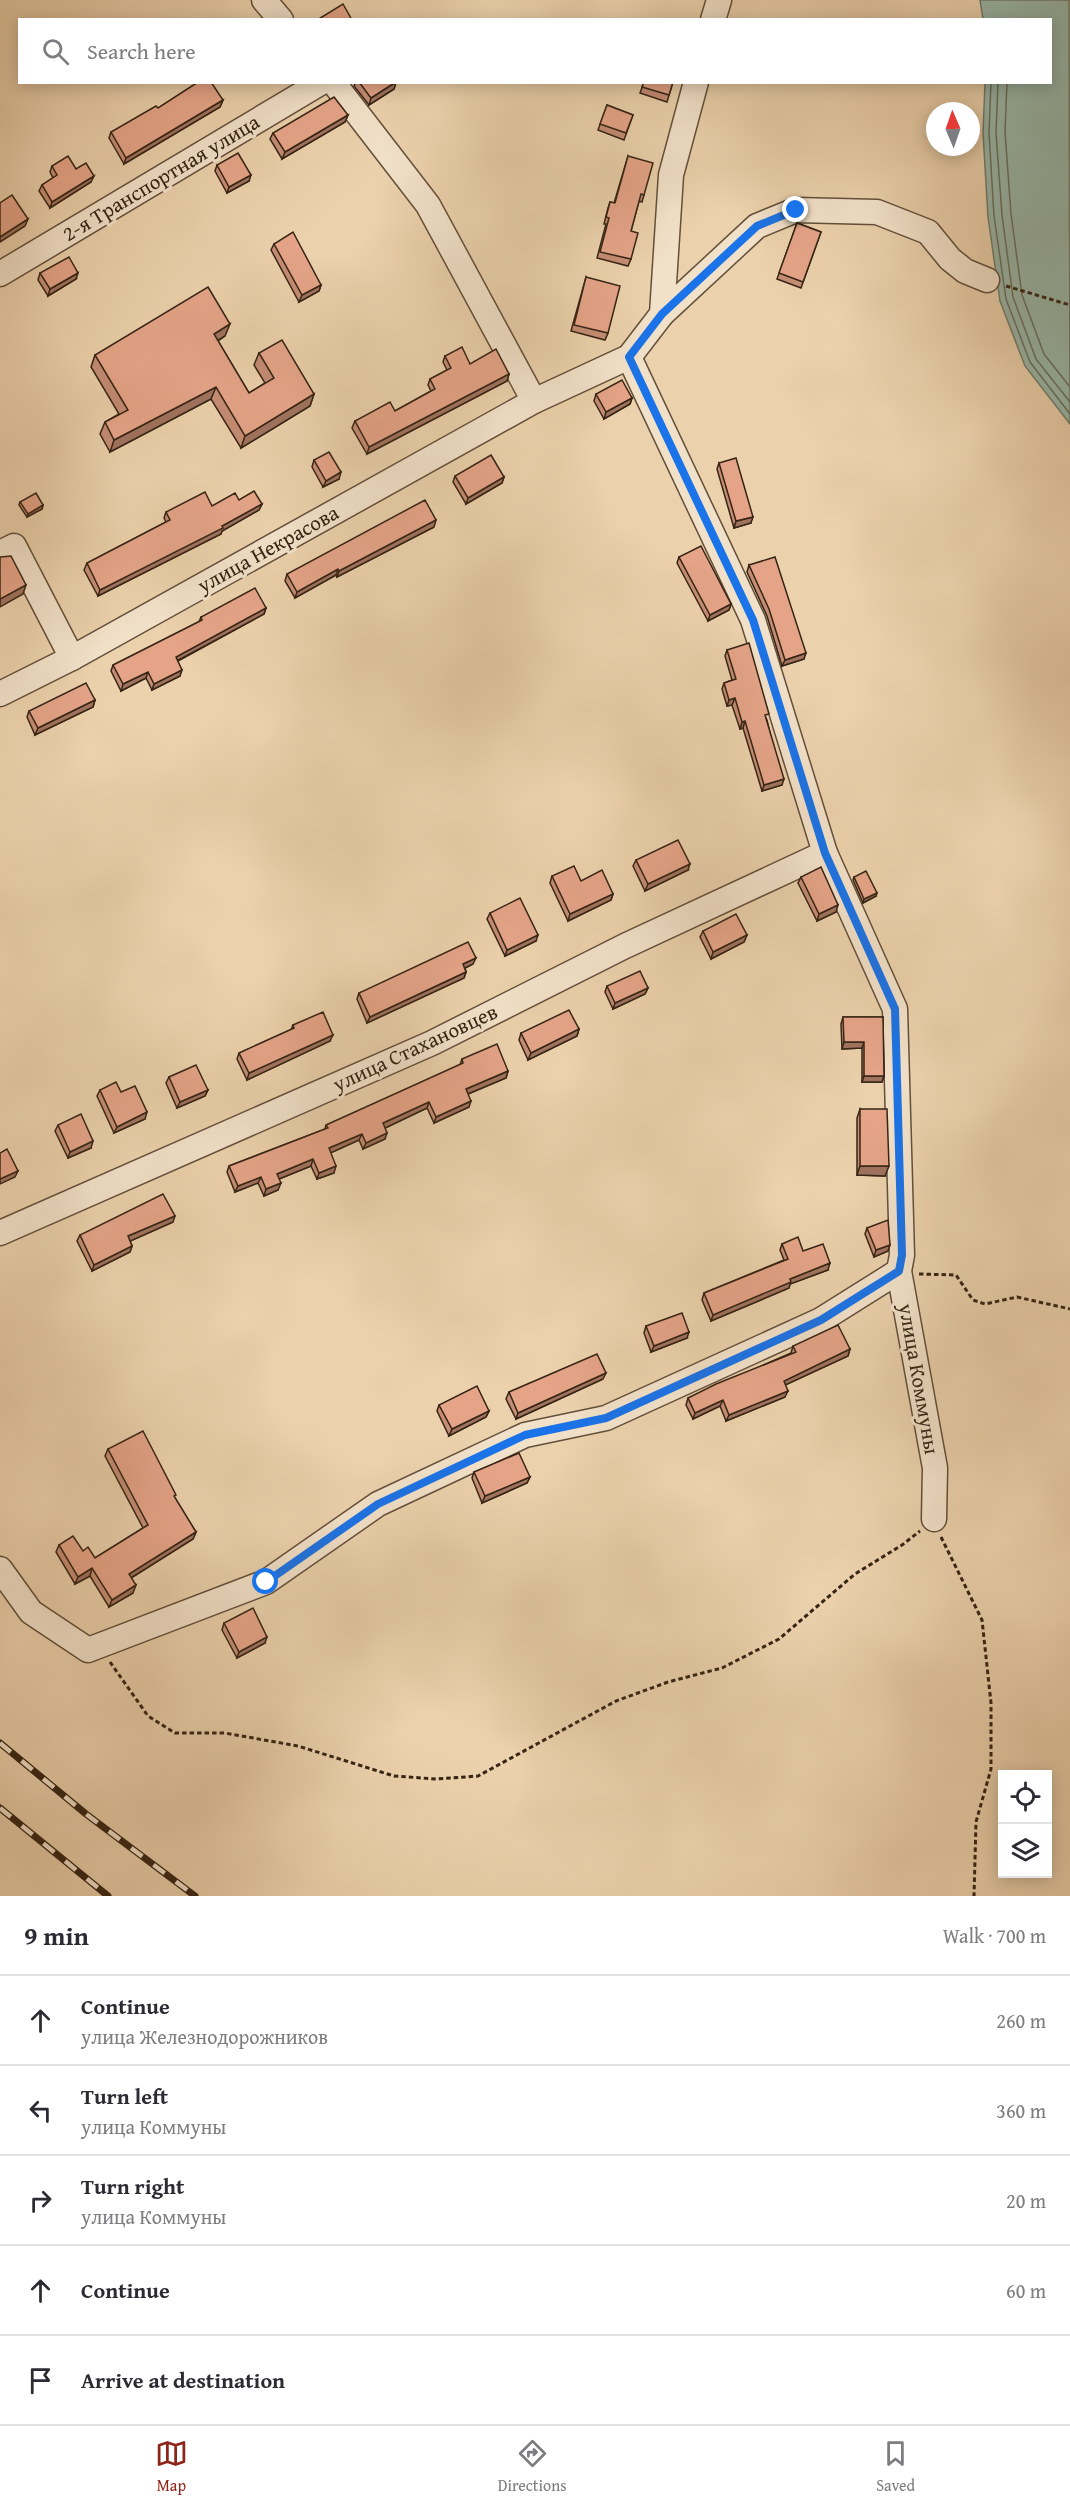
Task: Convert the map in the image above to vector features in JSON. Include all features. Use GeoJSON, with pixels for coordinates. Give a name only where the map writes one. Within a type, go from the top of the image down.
{"type":"FeatureCollection","features":[{"type":"Feature","properties":{"kind":"street"},"geometry":{"type":"LineString","coordinates":[[264,0],[279,18]]}},
{"type":"Feature","properties":{"kind":"street"},"geometry":{"type":"LineString","coordinates":[[714,18],[718,0]]}},
{"type":"Feature","properties":{"kind":"street","name":"2-я Транспортная улица"},"geometry":{"type":"LineString","coordinates":[[0,274],[319,84]]}},
{"type":"Feature","properties":{"kind":"street"},"geometry":{"type":"LineString","coordinates":[[335,84],[428,205],[534,401],[629,357],[662,314],[757,226],[796,210],[878,212],[928,232],[950,259],[965,270],[987,280]]}},
{"type":"Feature","properties":{"kind":"street"},"geometry":{"type":"LineString","coordinates":[[662,314],[671,175],[695,84]]}},
{"type":"Feature","properties":{"kind":"street","name":"улица Коммуны"},"geometry":{"type":"LineString","coordinates":[[629,357],[753,620],[825,853],[895,1009],[902,1255],[899,1271],[935,1468],[934,1520]]}},
{"type":"Feature","properties":{"kind":"street","name":"улица Некрасова"},"geometry":{"type":"LineString","coordinates":[[0,694],[72,658],[534,401]]}},
{"type":"Feature","properties":{"kind":"street"},"geometry":{"type":"LineString","coordinates":[[0,553],[14,546],[72,658]]}},
{"type":"Feature","properties":{"kind":"street","name":"улица Стахановцев"},"geometry":{"type":"LineString","coordinates":[[0,1233],[432,1043],[625,946],[825,853]]}},
{"type":"Feature","properties":{"kind":"street"},"geometry":{"type":"LineString","coordinates":[[0,1569],[31,1612],[93,1648],[266,1582],[378,1504],[525,1435],[606,1418],[821,1320],[899,1271]]}},
{"type":"Feature","properties":{"kind":"path"},"geometry":{"type":"LineString","coordinates":[[987,280],[1070,304]]}},
{"type":"Feature","properties":{"kind":"path"},"geometry":{"type":"LineString","coordinates":[[899,1271],[930,1276],[956,1275],[973,1300],[985,1304],[1017,1297],[1070,1309]]}},
{"type":"Feature","properties":{"kind":"path"},"geometry":{"type":"LineString","coordinates":[[93,1648],[148,1716],[175,1733],[225,1733],[298,1746],[394,1776],[436,1779],[478,1776],[616,1701],[668,1682],[722,1668],[779,1638],[855,1574],[902,1545],[934,1520],[982,1620],[990,1691],[991,1769],[975,1822],[974,1896]]}},
{"type":"Feature","properties":{"kind":"water"},"geometry":{"type":"Polygon","coordinates":[[[980,0],[1069,0],[1070,424],[1025,366],[1000,301],[988,217],[983,133],[985,84],[1052,84],[1052,18],[983,18],[980,0]]]}},
{"type":"Feature","properties":{"kind":"building"},"geometry":{"type":"Polygon","coordinates":[[[343,4],[351,18],[320,18],[343,4]]]}},
{"type":"Feature","properties":{"kind":"building"},"geometry":{"type":"Polygon","coordinates":[[[195,84],[212,84],[223,100],[126,158],[111,132],[156,106],[158,108],[195,84]]]}},
{"type":"Feature","properties":{"kind":"building"},"geometry":{"type":"Polygon","coordinates":[[[360,84],[393,84],[371,98],[360,84]]]}},
{"type":"Feature","properties":{"kind":"building"},"geometry":{"type":"Polygon","coordinates":[[[643,84],[672,84],[669,95],[642,87],[643,84]]]}},
{"type":"Feature","properties":{"kind":"building"},"geometry":{"type":"Polygon","coordinates":[[[334,97],[348,115],[285,152],[273,133],[334,97]]]}},
{"type":"Feature","properties":{"kind":"building"},"geometry":{"type":"Polygon","coordinates":[[[607,105],[633,115],[626,133],[600,124],[607,105]]]}},
{"type":"Feature","properties":{"kind":"building"},"geometry":{"type":"Polygon","coordinates":[[[238,153],[251,175],[229,187],[217,165],[238,153]]]}},
{"type":"Feature","properties":{"kind":"building"},"geometry":{"type":"Polygon","coordinates":[[[68,156],[76,169],[86,163],[94,176],[52,202],[42,185],[57,175],[52,166],[68,156]]]}},
{"type":"Feature","properties":{"kind":"building"},"geometry":{"type":"Polygon","coordinates":[[[628,156],[653,163],[644,195],[641,194],[631,231],[638,233],[631,259],[600,252],[609,218],[606,217],[610,202],[615,203],[628,156]]]}},
{"type":"Feature","properties":{"kind":"building"},"geometry":{"type":"Polygon","coordinates":[[[12,195],[28,219],[0,237],[0,203],[12,195]]]}},
{"type":"Feature","properties":{"kind":"building"},"geometry":{"type":"Polygon","coordinates":[[[797,223],[821,232],[803,282],[779,273],[797,223]]]}},
{"type":"Feature","properties":{"kind":"building"},"geometry":{"type":"Polygon","coordinates":[[[293,232],[321,285],[302,295],[274,244],[293,232]]]}},
{"type":"Feature","properties":{"kind":"building"},"geometry":{"type":"Polygon","coordinates":[[[69,257],[78,273],[50,289],[40,273],[69,257]]]}},
{"type":"Feature","properties":{"kind":"building"},"geometry":{"type":"Polygon","coordinates":[[[586,277],[620,286],[608,333],[574,325],[586,277]]]}},
{"type":"Feature","properties":{"kind":"building"},"geometry":{"type":"Polygon","coordinates":[[[208,287],[230,324],[214,334],[249,393],[274,378],[259,353],[282,340],[314,394],[245,436],[216,387],[114,440],[105,422],[128,410],[95,355],[208,287]]]}},
{"type":"Feature","properties":{"kind":"building"},"geometry":{"type":"Polygon","coordinates":[[[462,347],[470,364],[496,349],[509,374],[369,447],[355,421],[390,402],[395,411],[435,389],[430,379],[451,368],[445,356],[462,347]]]}},
{"type":"Feature","properties":{"kind":"building"},"geometry":{"type":"Polygon","coordinates":[[[622,380],[632,398],[606,412],[596,394],[622,380]]]}},
{"type":"Feature","properties":{"kind":"building"},"geometry":{"type":"Polygon","coordinates":[[[329,452],[341,472],[326,481],[314,460],[329,452]]]}},
{"type":"Feature","properties":{"kind":"building"},"geometry":{"type":"Polygon","coordinates":[[[491,455],[504,477],[468,498],[455,476],[491,455]]]}},
{"type":"Feature","properties":{"kind":"building"},"geometry":{"type":"Polygon","coordinates":[[[736,458],[753,517],[736,521],[719,463],[736,458]]]}},
{"type":"Feature","properties":{"kind":"building"},"geometry":{"type":"Polygon","coordinates":[[[254,491],[262,504],[222,526],[223,528],[100,590],[87,563],[170,520],[166,512],[205,492],[212,506],[235,493],[239,500],[254,491]]]}},
{"type":"Feature","properties":{"kind":"building"},"geometry":{"type":"Polygon","coordinates":[[[36,493],[43,505],[28,514],[20,502],[36,493]]]}},
{"type":"Feature","properties":{"kind":"building"},"geometry":{"type":"Polygon","coordinates":[[[425,500],[436,520],[297,592],[287,574],[425,500]]]}},
{"type":"Feature","properties":{"kind":"building"},"geometry":{"type":"Polygon","coordinates":[[[701,546],[731,604],[710,615],[679,557],[701,546]]]}},
{"type":"Feature","properties":{"kind":"building"},"geometry":{"type":"Polygon","coordinates":[[[11,556],[26,585],[0,599],[0,557],[11,556]]]}},
{"type":"Feature","properties":{"kind":"building"},"geometry":{"type":"Polygon","coordinates":[[[775,557],[806,653],[785,660],[769,609],[749,565],[775,557]]]}},
{"type":"Feature","properties":{"kind":"building"},"geometry":{"type":"Polygon","coordinates":[[[255,588],[266,608],[176,657],[182,670],[154,684],[148,672],[123,684],[113,665],[202,620],[201,617],[255,588]]]}},
{"type":"Feature","properties":{"kind":"building"},"geometry":{"type":"Polygon","coordinates":[[[749,643],[769,714],[765,715],[784,779],[764,785],[745,721],[742,722],[735,698],[729,700],[724,683],[736,679],[727,650],[749,643]]]}},
{"type":"Feature","properties":{"kind":"building"},"geometry":{"type":"Polygon","coordinates":[[[86,683],[95,700],[38,728],[29,711],[86,683]]]}},
{"type":"Feature","properties":{"kind":"building"},"geometry":{"type":"Polygon","coordinates":[[[678,840],[690,864],[648,884],[636,860],[678,840]]]}},
{"type":"Feature","properties":{"kind":"building"},"geometry":{"type":"Polygon","coordinates":[[[574,866],[581,881],[602,870],[613,894],[570,914],[552,876],[574,866]]]}},
{"type":"Feature","properties":{"kind":"building"},"geometry":{"type":"Polygon","coordinates":[[[821,867],[838,905],[819,914],[801,877],[821,867]]]}},
{"type":"Feature","properties":{"kind":"building"},"geometry":{"type":"Polygon","coordinates":[[[866,871],[877,893],[864,899],[854,877],[866,871]]]}},
{"type":"Feature","properties":{"kind":"building"},"geometry":{"type":"Polygon","coordinates":[[[520,898],[538,935],[507,950],[490,913],[520,898]]]}},
{"type":"Feature","properties":{"kind":"building"},"geometry":{"type":"Polygon","coordinates":[[[736,914],[747,935],[713,952],[703,931],[736,914]]]}},
{"type":"Feature","properties":{"kind":"building"},"geometry":{"type":"Polygon","coordinates":[[[468,942],[476,958],[463,964],[466,972],[370,1017],[359,993],[468,942]]]}},
{"type":"Feature","properties":{"kind":"building"},"geometry":{"type":"Polygon","coordinates":[[[640,971],[648,988],[615,1003],[607,986],[640,971]]]}},
{"type":"Feature","properties":{"kind":"building"},"geometry":{"type":"Polygon","coordinates":[[[569,1010],[579,1029],[531,1053],[521,1033],[569,1010]]]}},
{"type":"Feature","properties":{"kind":"building"},"geometry":{"type":"Polygon","coordinates":[[[323,1012],[333,1035],[249,1073],[239,1053],[323,1012]]]}},
{"type":"Feature","properties":{"kind":"building"},"geometry":{"type":"Polygon","coordinates":[[[843,1017],[883,1017],[884,1076],[864,1076],[864,1042],[844,1042],[843,1017]]]}},
{"type":"Feature","properties":{"kind":"building"},"geometry":{"type":"Polygon","coordinates":[[[497,1044],[508,1071],[466,1089],[471,1101],[436,1117],[429,1102],[383,1123],[387,1133],[366,1143],[362,1134],[329,1148],[336,1166],[319,1173],[313,1159],[277,1174],[281,1183],[266,1189],[261,1177],[238,1186],[229,1166],[328,1128],[326,1125],[463,1063],[462,1059],[497,1044]]]}},
{"type":"Feature","properties":{"kind":"building"},"geometry":{"type":"Polygon","coordinates":[[[196,1065],[208,1090],[180,1102],[169,1077],[196,1065]]]}},
{"type":"Feature","properties":{"kind":"building"},"geometry":{"type":"Polygon","coordinates":[[[116,1082],[121,1092],[135,1086],[147,1112],[117,1127],[100,1090],[116,1082]]]}},
{"type":"Feature","properties":{"kind":"building"},"geometry":{"type":"Polygon","coordinates":[[[860,1109],[887,1109],[889,1166],[860,1166],[860,1109]]]}},
{"type":"Feature","properties":{"kind":"building"},"geometry":{"type":"Polygon","coordinates":[[[81,1114],[93,1141],[70,1152],[58,1125],[81,1114]]]}},
{"type":"Feature","properties":{"kind":"building"},"geometry":{"type":"Polygon","coordinates":[[[7,1149],[18,1171],[0,1179],[0,1153],[7,1149]]]}},
{"type":"Feature","properties":{"kind":"building"},"geometry":{"type":"Polygon","coordinates":[[[163,1194],[175,1216],[128,1236],[132,1246],[94,1265],[80,1235],[163,1194]]]}},
{"type":"Feature","properties":{"kind":"building"},"geometry":{"type":"Polygon","coordinates":[[[888,1220],[890,1245],[876,1250],[867,1228],[888,1220]]]}},
{"type":"Feature","properties":{"kind":"building"},"geometry":{"type":"Polygon","coordinates":[[[798,1237],[803,1251],[823,1244],[830,1263],[713,1315],[704,1293],[788,1259],[782,1244],[798,1237]]]}},
{"type":"Feature","properties":{"kind":"building"},"geometry":{"type":"Polygon","coordinates":[[[682,1313],[689,1332],[654,1346],[646,1326],[682,1313]]]}},
{"type":"Feature","properties":{"kind":"building"},"geometry":{"type":"Polygon","coordinates":[[[838,1325],[850,1349],[784,1381],[788,1391],[729,1415],[723,1400],[695,1413],[688,1398],[716,1384],[796,1352],[793,1346],[838,1325]]]}},
{"type":"Feature","properties":{"kind":"building"},"geometry":{"type":"Polygon","coordinates":[[[597,1354],[606,1373],[518,1413],[509,1392],[597,1354]]]}},
{"type":"Feature","properties":{"kind":"building"},"geometry":{"type":"Polygon","coordinates":[[[477,1386],[489,1411],[452,1429],[439,1405],[477,1386]]]}},
{"type":"Feature","properties":{"kind":"building"},"geometry":{"type":"Polygon","coordinates":[[[143,1431],[176,1495],[174,1496],[196,1532],[129,1574],[136,1585],[112,1600],[92,1568],[78,1577],[59,1545],[73,1536],[83,1551],[88,1547],[95,1558],[148,1525],[108,1449],[143,1431]]]}},
{"type":"Feature","properties":{"kind":"building"},"geometry":{"type":"Polygon","coordinates":[[[519,1453],[530,1477],[485,1496],[474,1472],[519,1453]]]}},
{"type":"Feature","properties":{"kind":"building"},"geometry":{"type":"Polygon","coordinates":[[[253,1608],[267,1637],[239,1652],[224,1623],[253,1608]]]}},
{"type":"Feature","properties":{"kind":"railway"},"geometry":{"type":"LineString","coordinates":[[0,1743],[86,1814],[195,1896]]}},
{"type":"Feature","properties":{"kind":"railway"},"geometry":{"type":"LineString","coordinates":[[0,1808],[108,1896]]}},
{"type":"Feature","properties":{"kind":"route"},"geometry":{"type":"LineString","coordinates":[[266,1582],[378,1504],[525,1435],[606,1418],[821,1320],[899,1271],[902,1255],[895,1009],[825,853],[753,620],[629,357],[662,314],[757,226],[796,210]]}}]}
